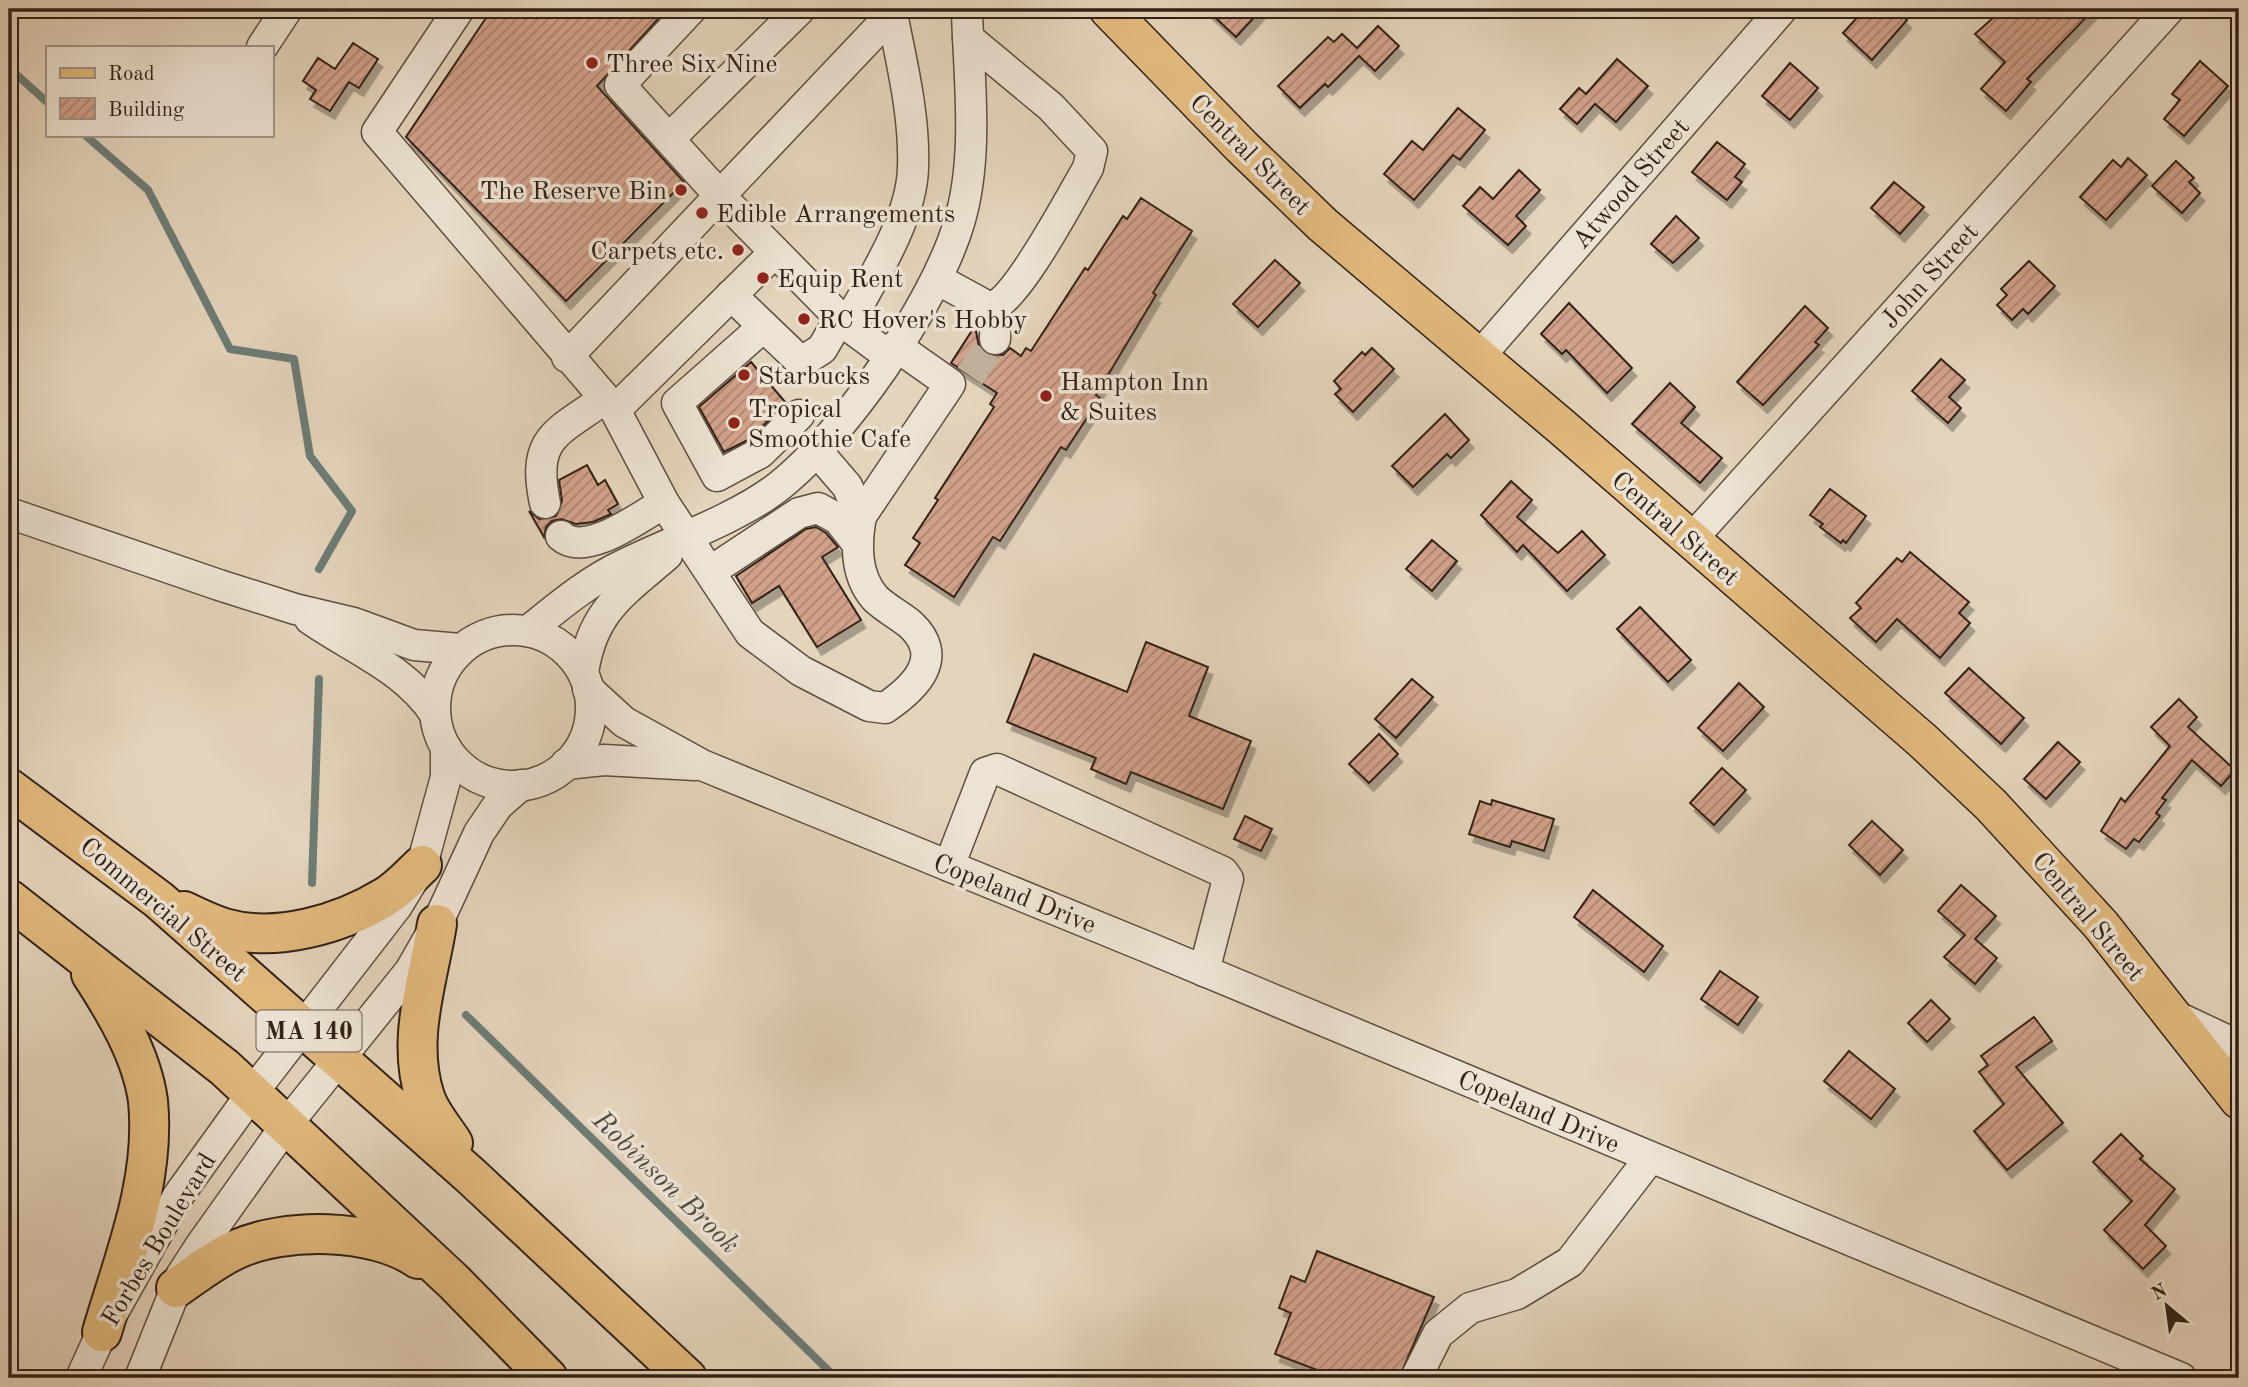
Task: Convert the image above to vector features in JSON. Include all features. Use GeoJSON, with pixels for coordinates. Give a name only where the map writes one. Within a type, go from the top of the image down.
{"type":"FeatureCollection","features":[{"type":"Feature","properties":{"kind":"highway","name":"Commercial Street"},"geometry":{"type":"LineString","coordinates":[[9,788],[159,900],[471,1176],[596,1290],[687,1378]]}},
{"type":"Feature","properties":{"kind":"highway"},"geometry":{"type":"LineString","coordinates":[[159,900],[223,928],[248,933],[286,931],[350,916],[388,896],[422,865]]}},
{"type":"Feature","properties":{"kind":"highway","name":"MA 140"},"geometry":{"type":"LineString","coordinates":[[9,899],[253,1093],[454,1282],[545,1375]]}},
{"type":"Feature","properties":{"kind":"highway"},"geometry":{"type":"LineString","coordinates":[[437,924],[418,1019],[419,1072],[425,1099],[471,1176]]}},
{"type":"Feature","properties":{"kind":"highway"},"geometry":{"type":"LineString","coordinates":[[79,955],[126,1036],[148,1100],[148,1163],[139,1209],[102,1332]]}},
{"type":"Feature","properties":{"kind":"highway"},"geometry":{"type":"LineString","coordinates":[[176,1289],[238,1249],[302,1234],[345,1236],[400,1246],[454,1282]]}},
{"type":"Feature","properties":{"kind":"main road","name":"Central Street"},"geometry":{"type":"LineString","coordinates":[[1108,9],[1242,147],[1323,225],[1923,741],[1991,805],[2101,925],[2170,1013]]}},
{"type":"Feature","properties":{"kind":"main road"},"geometry":{"type":"LineString","coordinates":[[2170,1013],[2239,1100]]}},
{"type":"Feature","properties":{"kind":"street"},"geometry":{"type":"LineString","coordinates":[[263,46],[287,9]]}},
{"type":"Feature","properties":{"kind":"street"},"geometry":{"type":"LineString","coordinates":[[459,9],[377,132],[610,404],[664,503],[750,633],[801,671],[869,706],[885,708],[906,694],[923,669],[927,658],[926,643],[910,625],[875,597],[857,560],[859,529],[847,486],[816,450]]}},
{"type":"Feature","properties":{"kind":"street"},"geometry":{"type":"LineString","coordinates":[[691,9],[620,85],[721,197],[844,322],[893,351],[960,380],[859,529]]}},
{"type":"Feature","properties":{"kind":"street"},"geometry":{"type":"LineString","coordinates":[[669,139],[800,9]]}},
{"type":"Feature","properties":{"kind":"street","name":"Atwood Street"},"geometry":{"type":"LineString","coordinates":[[1478,358],[1782,9]]}},
{"type":"Feature","properties":{"kind":"street","name":"John Street"},"geometry":{"type":"LineString","coordinates":[[1690,541],[2169,9]]}},
{"type":"Feature","properties":{"kind":"street"},"geometry":{"type":"LineString","coordinates":[[567,357],[894,12]]}},
{"type":"Feature","properties":{"kind":"street"},"geometry":{"type":"LineString","coordinates":[[731,295],[801,362],[822,349],[844,322],[897,231],[914,170],[894,12]]}},
{"type":"Feature","properties":{"kind":"street"},"geometry":{"type":"LineString","coordinates":[[527,631],[583,587],[774,490],[835,433],[893,351],[937,279],[960,223],[968,176],[967,17]]}},
{"type":"Feature","properties":{"kind":"street"},"geometry":{"type":"LineString","coordinates":[[937,279],[990,308],[1002,304],[1031,264],[1088,168],[1092,151],[967,17]]}},
{"type":"Feature","properties":{"kind":"street"},"geometry":{"type":"LineString","coordinates":[[545,503],[540,459],[545,446],[555,434],[610,404],[775,252]]}},
{"type":"Feature","properties":{"kind":"street"},"geometry":{"type":"LineString","coordinates":[[995,339],[996,307]]}},
{"type":"Feature","properties":{"kind":"street"},"geometry":{"type":"LineString","coordinates":[[763,327],[677,403],[717,476],[760,453],[799,415]]}},
{"type":"Feature","properties":{"kind":"street"},"geometry":{"type":"LineString","coordinates":[[583,587],[570,570],[565,539],[580,544],[595,540],[664,503]]}},
{"type":"Feature","properties":{"kind":"street"},"geometry":{"type":"LineString","coordinates":[[710,571],[799,513],[818,508],[859,529]]}},
{"type":"Feature","properties":{"kind":"street"},"geometry":{"type":"LineString","coordinates":[[9,513],[295,609],[355,623],[414,645],[460,649]]}},
{"type":"Feature","properties":{"kind":"street"},"geometry":{"type":"LineString","coordinates":[[295,609],[401,675],[423,695],[435,714],[446,748],[457,762],[479,777],[505,785],[521,785],[552,774],[566,764],[585,738],[590,722],[586,681],[587,645],[601,616],[688,536]]}},
{"type":"Feature","properties":{"kind":"street"},"geometry":{"type":"LineString","coordinates":[[435,714],[440,679],[460,649],[492,632],[527,631],[560,646],[586,681],[624,722],[702,765]]}},
{"type":"Feature","properties":{"kind":"street","name":"Forbes Boulevard"},"geometry":{"type":"LineString","coordinates":[[81,1378],[102,1332],[178,1196],[253,1093],[397,906],[422,865],[446,777],[446,748]]}},
{"type":"Feature","properties":{"kind":"street"},"geometry":{"type":"LineString","coordinates":[[566,764],[604,760],[702,765]]}},
{"type":"Feature","properties":{"kind":"street","name":"Copeland Drive"},"geometry":{"type":"LineString","coordinates":[[702,765],[1205,971],[2180,1378]]}},
{"type":"Feature","properties":{"kind":"street"},"geometry":{"type":"LineString","coordinates":[[949,866],[985,773],[998,769],[1223,872],[1228,879],[1205,971]]}},
{"type":"Feature","properties":{"kind":"street","name":"Forbes Boulevard"},"geometry":{"type":"LineString","coordinates":[[140,1378],[176,1289],[201,1245],[287,1124],[410,971],[437,924],[479,833],[498,805],[521,785]]}},
{"type":"Feature","properties":{"kind":"street","name":"Central Street"},"geometry":{"type":"LineString","coordinates":[[2170,1013],[2239,1046]]}},
{"type":"Feature","properties":{"kind":"street"},"geometry":{"type":"LineString","coordinates":[[1416,1378],[1438,1334],[1470,1308],[1517,1294],[1570,1262],[1650,1158]]}},
{"type":"Feature","properties":{"kind":"building"},"geometry":{"type":"Polygon","coordinates":[[[492,9],[667,9],[597,86],[684,182],[566,301],[406,137],[492,9]]]}},
{"type":"Feature","properties":{"kind":"building"},"geometry":{"type":"Polygon","coordinates":[[[1206,9],[1262,9],[1236,37],[1206,9]]]}},
{"type":"Feature","properties":{"kind":"building"},"geometry":{"type":"Polygon","coordinates":[[[1865,9],[1894,9],[1907,20],[1872,60],[1843,33],[1865,9]]]}},
{"type":"Feature","properties":{"kind":"building"},"geometry":{"type":"Polygon","coordinates":[[[2003,9],[2094,9],[2027,79],[2031,82],[2006,111],[1981,89],[2005,62],[1975,34],[2003,9]]]}},
{"type":"Feature","properties":{"kind":"building"},"geometry":{"type":"Polygon","coordinates":[[[1378,26],[1399,46],[1375,71],[1359,56],[1328,87],[1325,84],[1300,108],[1278,86],[1328,37],[1334,42],[1342,34],[1357,48],[1378,26]]]}},
{"type":"Feature","properties":{"kind":"building"},"geometry":{"type":"Polygon","coordinates":[[[353,43],[378,59],[359,88],[349,82],[330,111],[310,99],[316,90],[303,81],[318,58],[335,69],[353,43]]]}},
{"type":"Feature","properties":{"kind":"building"},"geometry":{"type":"Polygon","coordinates":[[[1617,59],[1648,86],[1616,122],[1595,104],[1577,124],[1560,109],[1579,88],[1586,94],[1617,59]]]}},
{"type":"Feature","properties":{"kind":"building"},"geometry":{"type":"Polygon","coordinates":[[[2200,61],[2228,86],[2184,136],[2164,119],[2180,100],[2172,94],[2200,61]]]}},
{"type":"Feature","properties":{"kind":"building"},"geometry":{"type":"Polygon","coordinates":[[[1790,63],[1818,88],[1790,120],[1762,96],[1790,63]]]}},
{"type":"Feature","properties":{"kind":"building"},"geometry":{"type":"Polygon","coordinates":[[[1458,108],[1485,130],[1460,160],[1453,155],[1414,200],[1384,174],[1412,141],[1423,150],[1458,108]]]}},
{"type":"Feature","properties":{"kind":"building"},"geometry":{"type":"Polygon","coordinates":[[[1717,142],[1745,164],[1735,177],[1742,182],[1727,200],[1692,172],[1717,142]]]}},
{"type":"Feature","properties":{"kind":"building"},"geometry":{"type":"Polygon","coordinates":[[[2128,158],[2147,175],[2106,220],[2080,197],[2113,160],[2121,167],[2128,158]]]}},
{"type":"Feature","properties":{"kind":"building"},"geometry":{"type":"Polygon","coordinates":[[[2176,161],[2194,178],[2189,182],[2200,193],[2182,213],[2152,186],[2176,161]]]}},
{"type":"Feature","properties":{"kind":"building"},"geometry":{"type":"Polygon","coordinates":[[[1519,170],[1540,190],[1516,216],[1526,226],[1508,245],[1463,206],[1480,187],[1493,199],[1519,170]]]}},
{"type":"Feature","properties":{"kind":"building"},"geometry":{"type":"Polygon","coordinates":[[[1894,182],[1924,207],[1900,234],[1871,208],[1894,182]]]}},
{"type":"Feature","properties":{"kind":"building","name":"Hampton Inn & Suites"},"geometry":{"type":"Polygon","coordinates":[[[1141,198],[1192,231],[1153,293],[1156,295],[1096,395],[1100,398],[1066,450],[1061,447],[1000,541],[993,537],[954,597],[905,565],[920,543],[913,538],[938,500],[935,498],[994,407],[990,404],[997,393],[951,363],[975,326],[979,347],[986,354],[1003,355],[1010,348],[1021,356],[1026,348],[1031,351],[1085,268],[1088,270],[1123,216],[1127,219],[1141,198]]]}},
{"type":"Feature","properties":{"kind":"building"},"geometry":{"type":"Polygon","coordinates":[[[1676,216],[1699,238],[1673,263],[1651,244],[1676,216]]]}},
{"type":"Feature","properties":{"kind":"building"},"geometry":{"type":"Polygon","coordinates":[[[1275,260],[1300,283],[1258,327],[1233,304],[1275,260]]]}},
{"type":"Feature","properties":{"kind":"building"},"geometry":{"type":"Polygon","coordinates":[[[2029,261],[2055,286],[2028,314],[2023,309],[2012,320],[1997,305],[2007,295],[2001,289],[2029,261]]]}},
{"type":"Feature","properties":{"kind":"building"},"geometry":{"type":"Polygon","coordinates":[[[1569,303],[1632,368],[1607,393],[1566,350],[1562,354],[1541,334],[1569,303]]]}},
{"type":"Feature","properties":{"kind":"building"},"geometry":{"type":"Polygon","coordinates":[[[1805,306],[1828,328],[1815,342],[1819,345],[1763,405],[1737,382],[1805,306]]]}},
{"type":"Feature","properties":{"kind":"building"},"geometry":{"type":"Polygon","coordinates":[[[1372,348],[1394,369],[1353,412],[1335,394],[1341,389],[1334,381],[1362,352],[1365,355],[1372,348]]]}},
{"type":"Feature","properties":{"kind":"building"},"geometry":{"type":"Polygon","coordinates":[[[1941,359],[1965,380],[1949,397],[1961,408],[1948,423],[1912,391],[1941,359]]]}},
{"type":"Feature","properties":{"kind":"building","name":"Tropical Smoothie Cafe"},"geometry":{"type":"Polygon","coordinates":[[[751,362],[786,403],[750,439],[724,452],[699,407],[751,362]]]}},
{"type":"Feature","properties":{"kind":"building"},"geometry":{"type":"Polygon","coordinates":[[[1670,383],[1695,407],[1681,423],[1722,458],[1700,483],[1632,424],[1670,383]]]}},
{"type":"Feature","properties":{"kind":"building"},"geometry":{"type":"Polygon","coordinates":[[[1445,414],[1469,440],[1451,458],[1447,454],[1413,487],[1392,466],[1445,414]]]}},
{"type":"Feature","properties":{"kind":"building"},"geometry":{"type":"Polygon","coordinates":[[[587,465],[598,485],[605,480],[618,504],[608,510],[611,514],[593,522],[576,524],[561,519],[552,521],[546,527],[544,537],[529,511],[539,519],[556,516],[562,501],[559,480],[587,465]]]}},
{"type":"Feature","properties":{"kind":"building"},"geometry":{"type":"Polygon","coordinates":[[[1511,481],[1532,500],[1517,517],[1558,553],[1582,531],[1605,555],[1567,591],[1523,545],[1517,552],[1481,515],[1511,481]]]}},
{"type":"Feature","properties":{"kind":"building"},"geometry":{"type":"Polygon","coordinates":[[[1830,489],[1866,516],[1846,543],[1843,540],[1841,543],[1820,527],[1823,524],[1810,515],[1830,489]]]}},
{"type":"Feature","properties":{"kind":"building"},"geometry":{"type":"Polygon","coordinates":[[[816,527],[826,533],[838,547],[822,557],[861,620],[817,647],[779,586],[752,603],[736,576],[806,529],[816,527]]]}},
{"type":"Feature","properties":{"kind":"building"},"geometry":{"type":"Polygon","coordinates":[[[1432,540],[1457,561],[1432,591],[1406,569],[1432,540]]]}},
{"type":"Feature","properties":{"kind":"building"},"geometry":{"type":"Polygon","coordinates":[[[1910,552],[1969,602],[1959,613],[1970,623],[1940,658],[1897,619],[1876,642],[1850,618],[1861,608],[1856,603],[1897,558],[1902,562],[1910,552]]]}},
{"type":"Feature","properties":{"kind":"building"},"geometry":{"type":"Polygon","coordinates":[[[1640,607],[1691,660],[1668,682],[1617,629],[1640,607]]]}},
{"type":"Feature","properties":{"kind":"building"},"geometry":{"type":"Polygon","coordinates":[[[1146,642],[1208,667],[1189,716],[1251,741],[1223,809],[1131,772],[1126,784],[1091,769],[1096,758],[1007,722],[1034,654],[1127,692],[1146,642]]]}},
{"type":"Feature","properties":{"kind":"building"},"geometry":{"type":"Polygon","coordinates":[[[1969,668],[2024,718],[2001,744],[1945,693],[1969,668]]]}},
{"type":"Feature","properties":{"kind":"building"},"geometry":{"type":"Polygon","coordinates":[[[1412,679],[1433,697],[1396,738],[1375,719],[1412,679]]]}},
{"type":"Feature","properties":{"kind":"building"},"geometry":{"type":"Polygon","coordinates":[[[1739,683],[1764,707],[1723,751],[1698,728],[1739,683]]]}},
{"type":"Feature","properties":{"kind":"building"},"geometry":{"type":"Polygon","coordinates":[[[2179,699],[2197,717],[2188,727],[2235,770],[2221,786],[2192,760],[2162,798],[2166,800],[2156,813],[2160,816],[2139,842],[2134,839],[2126,849],[2101,831],[2121,798],[2125,802],[2170,746],[2151,727],[2179,699]]]}},
{"type":"Feature","properties":{"kind":"building"},"geometry":{"type":"Polygon","coordinates":[[[1379,734],[1398,754],[1369,783],[1349,764],[1379,734]]]}},
{"type":"Feature","properties":{"kind":"building"},"geometry":{"type":"Polygon","coordinates":[[[2058,742],[2080,762],[2046,799],[2024,779],[2058,742]]]}},
{"type":"Feature","properties":{"kind":"building"},"geometry":{"type":"Polygon","coordinates":[[[1722,768],[1746,790],[1714,825],[1690,803],[1722,768]]]}},
{"type":"Feature","properties":{"kind":"building"},"geometry":{"type":"Polygon","coordinates":[[[1492,800],[1554,819],[1544,851],[1512,841],[1510,847],[1469,834],[1480,801],[1491,805],[1492,800]]]}},
{"type":"Feature","properties":{"kind":"building"},"geometry":{"type":"Polygon","coordinates":[[[1245,816],[1272,829],[1261,851],[1234,839],[1245,816]]]}},
{"type":"Feature","properties":{"kind":"building"},"geometry":{"type":"Polygon","coordinates":[[[1872,821],[1903,850],[1880,875],[1849,845],[1872,821]]]}},
{"type":"Feature","properties":{"kind":"building"},"geometry":{"type":"Polygon","coordinates":[[[1961,885],[1996,916],[1975,939],[1997,958],[1975,984],[1944,957],[1965,935],[1938,911],[1961,885]]]}},
{"type":"Feature","properties":{"kind":"building"},"geometry":{"type":"Polygon","coordinates":[[[1593,890],[1663,946],[1644,972],[1574,917],[1593,890]]]}},
{"type":"Feature","properties":{"kind":"building"},"geometry":{"type":"Polygon","coordinates":[[[1720,971],[1758,997],[1738,1025],[1701,999],[1720,971]]]}},
{"type":"Feature","properties":{"kind":"building"},"geometry":{"type":"Polygon","coordinates":[[[1931,1000],[1950,1019],[1927,1042],[1908,1023],[1931,1000]]]}},
{"type":"Feature","properties":{"kind":"building"},"geometry":{"type":"Polygon","coordinates":[[[2034,1017],[2052,1041],[2016,1067],[2063,1123],[2007,1170],[1974,1131],[2004,1104],[1979,1072],[1988,1065],[1981,1056],[2034,1017]]]}},
{"type":"Feature","properties":{"kind":"building"},"geometry":{"type":"Polygon","coordinates":[[[1849,1051],[1895,1089],[1871,1119],[1824,1081],[1849,1051]]]}},
{"type":"Feature","properties":{"kind":"building"},"geometry":{"type":"Polygon","coordinates":[[[2121,1134],[2143,1156],[2140,1159],[2175,1189],[2145,1225],[2166,1246],[2143,1269],[2104,1230],[2132,1201],[2093,1162],[2121,1134]]]}},
{"type":"Feature","properties":{"kind":"building"},"geometry":{"type":"Polygon","coordinates":[[[1317,1251],[1434,1297],[1399,1378],[1338,1378],[1275,1354],[1291,1313],[1279,1308],[1291,1276],[1305,1282],[1317,1251]]]}},
{"type":"Feature","properties":{"kind":"waterway","name":"Robinson Brook"},"geometry":{"type":"LineString","coordinates":[[9,68],[46,101]]}},
{"type":"Feature","properties":{"kind":"waterway","name":"Robinson Brook"},"geometry":{"type":"LineString","coordinates":[[86,136],[148,190],[230,349],[294,359],[310,456],[352,511],[319,569]]}},
{"type":"Feature","properties":{"kind":"waterway","name":"Robinson Brook"},"geometry":{"type":"LineString","coordinates":[[312,883],[319,679]]}},
{"type":"Feature","properties":{"kind":"waterway","name":"Robinson Brook"},"geometry":{"type":"LineString","coordinates":[[466,1015],[836,1378]]}},
{"type":"Feature","properties":{"kind":"tunnel"},"geometry":{"type":"LineString","coordinates":[[970,376],[995,339]]}},
{"type":"Feature","properties":{"kind":"place","name":"Three Six Nine"},"geometry":{"type":"Point","coordinates":[592,63]}},
{"type":"Feature","properties":{"kind":"place","name":"The Reserve Bin"},"geometry":{"type":"Point","coordinates":[681,190]}},
{"type":"Feature","properties":{"kind":"place","name":"Edible Arrangements"},"geometry":{"type":"Point","coordinates":[702,213]}},
{"type":"Feature","properties":{"kind":"place","name":"Carpets etc."},"geometry":{"type":"Point","coordinates":[738,250]}},
{"type":"Feature","properties":{"kind":"place","name":"Equip Rent"},"geometry":{"type":"Point","coordinates":[763,278]}},
{"type":"Feature","properties":{"kind":"place","name":"RC Hover's Hobby"},"geometry":{"type":"Point","coordinates":[804,319]}},
{"type":"Feature","properties":{"kind":"place","name":"Starbucks"},"geometry":{"type":"Point","coordinates":[744,375]}},
{"type":"Feature","properties":{"kind":"place","name":"Hampton Inn & Suites"},"geometry":{"type":"Point","coordinates":[1046,396]}},
{"type":"Feature","properties":{"kind":"place","name":"Tropical Smoothie Cafe"},"geometry":{"type":"Point","coordinates":[734,423]}}]}
